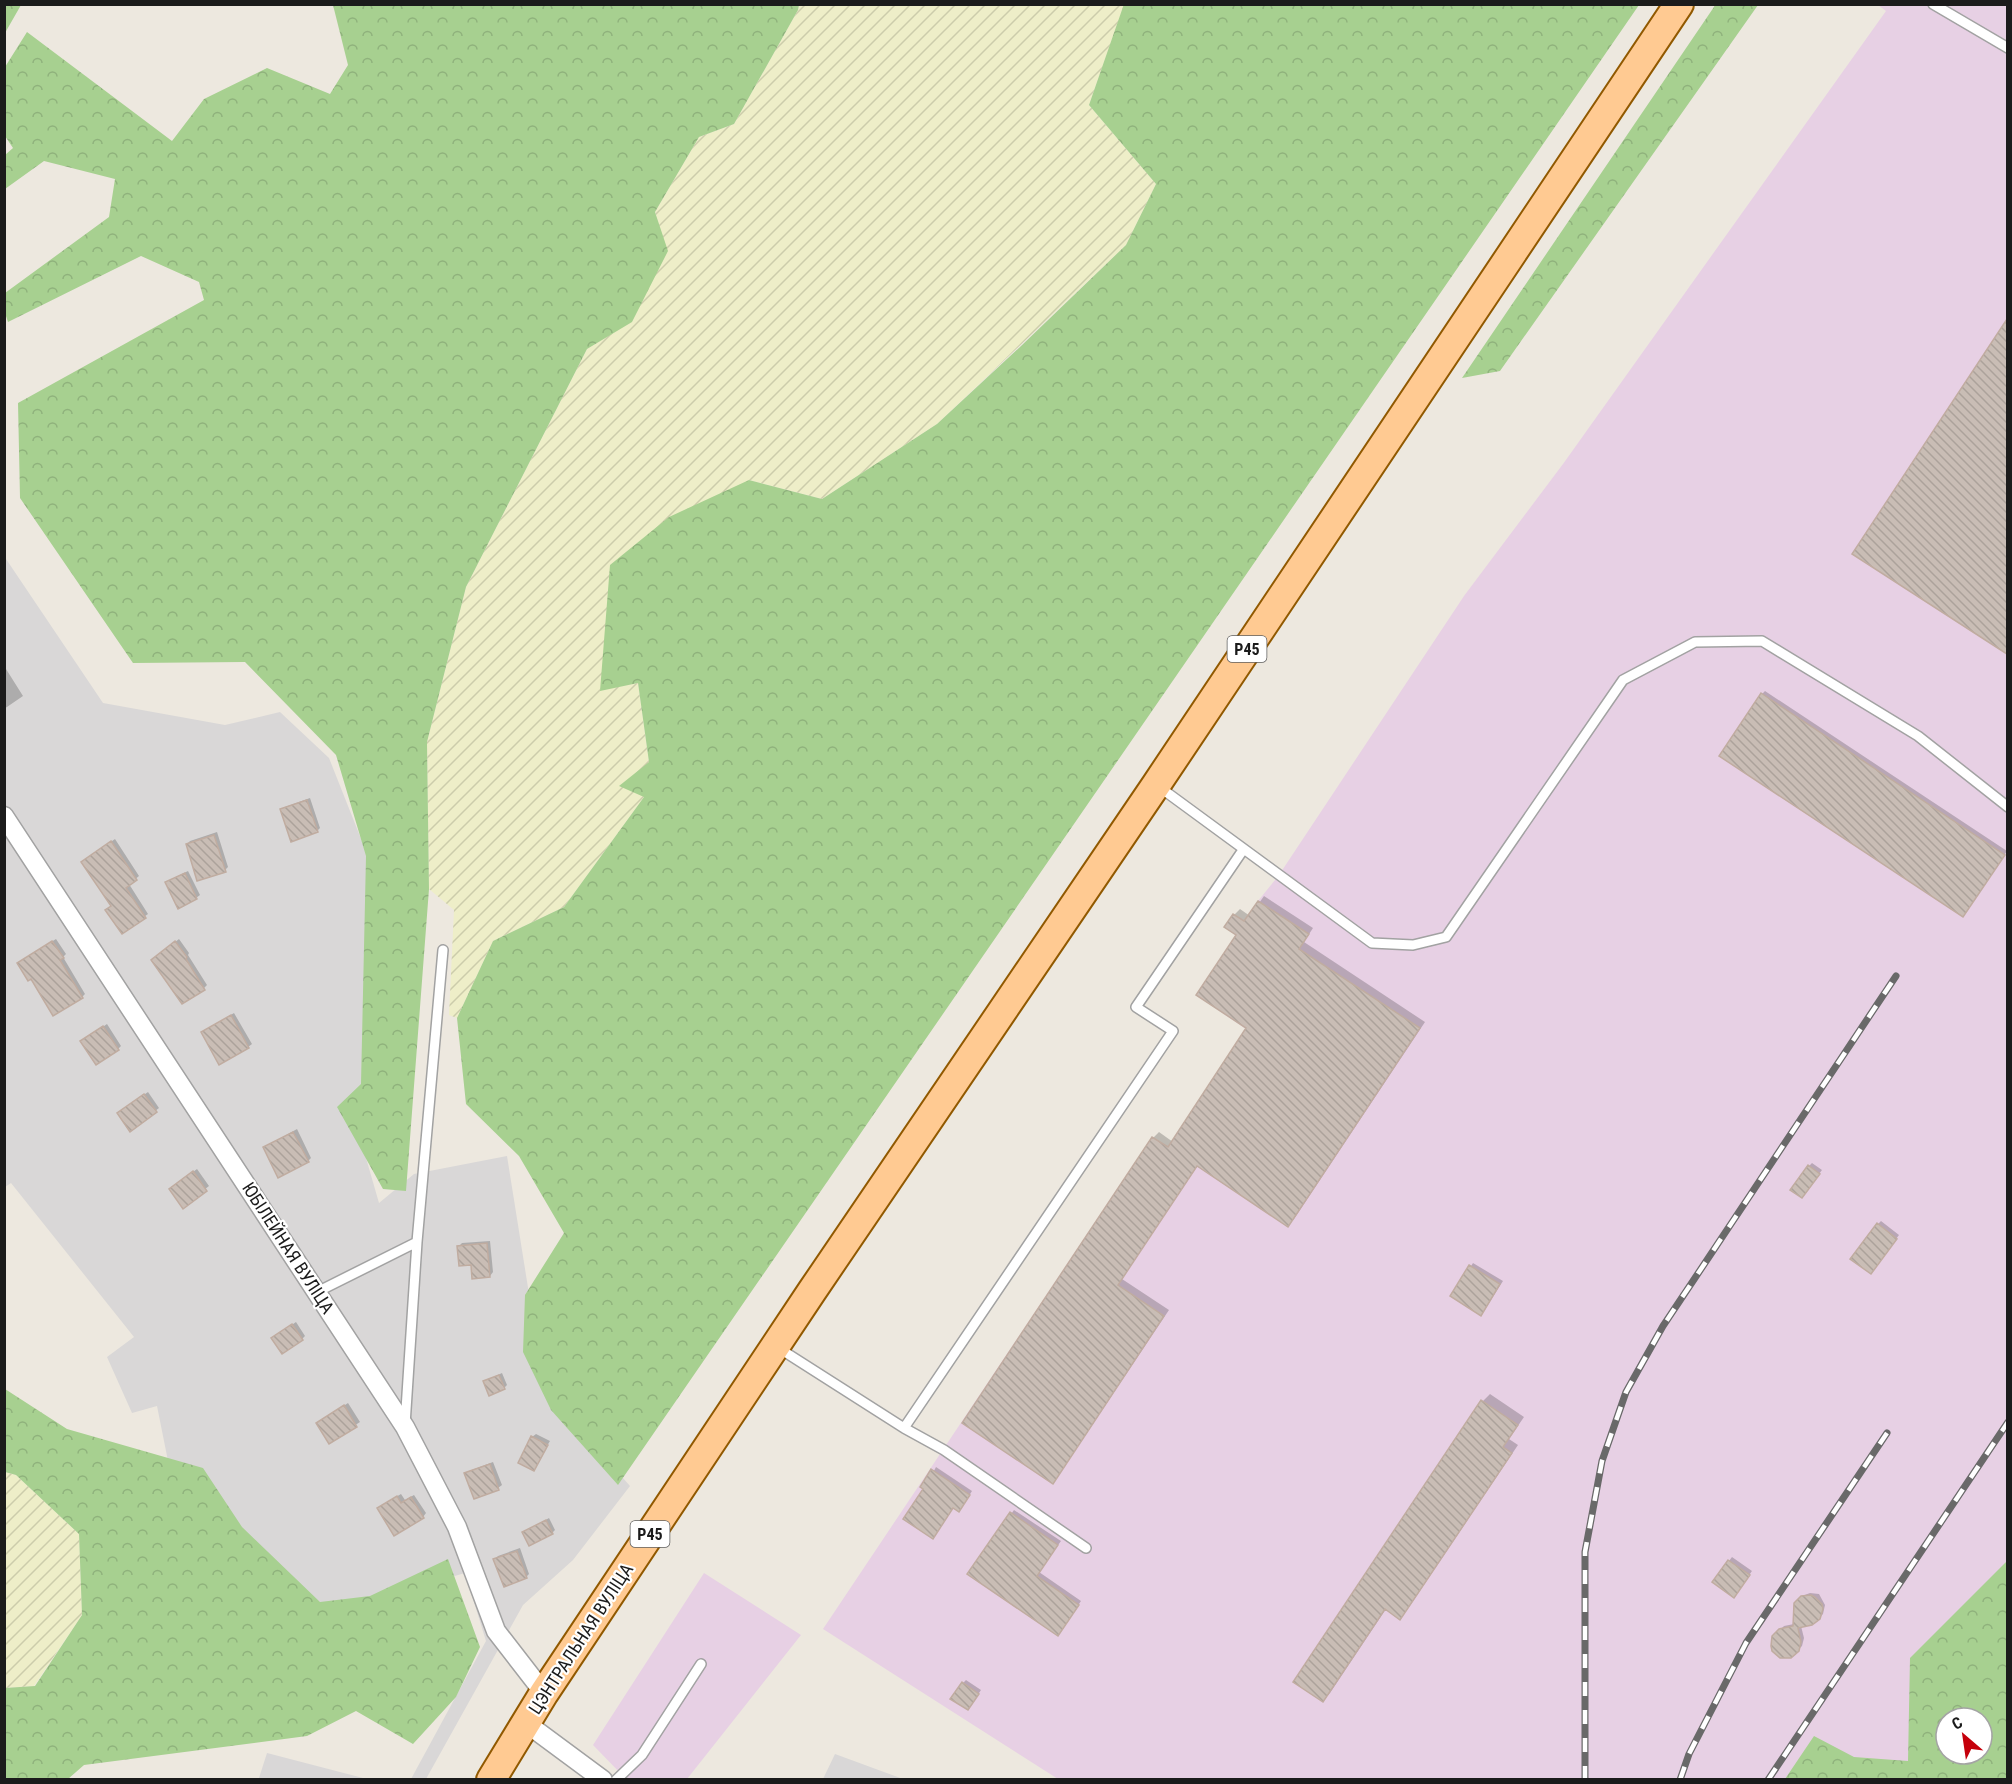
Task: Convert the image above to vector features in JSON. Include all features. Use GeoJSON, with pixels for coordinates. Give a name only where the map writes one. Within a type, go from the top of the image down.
{"type":"FeatureCollection","features":[{"type":"Feature","properties":{"kind":"main road","name":"Р45"},"geometry":{"type":"LineString","coordinates":[[1156,785],[1679,4]]}},
{"type":"Feature","properties":{"kind":"main road","name":"ЦЭНТРАЛЬНАЯ ВУЛІЦА"},"geometry":{"type":"LineString","coordinates":[[491,1779],[544,1693],[775,1346],[1156,785]]}},
{"type":"Feature","properties":{"kind":"street","name":"ЮБІЛЕЙНАЯ ВУЛІЦА"},"geometry":{"type":"LineString","coordinates":[[4,816],[405,1427],[457,1527],[496,1631],[544,1693]]}},
{"type":"Feature","properties":{"kind":"street"},"geometry":{"type":"LineString","coordinates":[[526,1723],[603,1779]]}},
{"type":"Feature","properties":{"kind":"lane"},"geometry":{"type":"LineString","coordinates":[[1933,4],[2007,48]]}},
{"type":"Feature","properties":{"kind":"lane"},"geometry":{"type":"LineString","coordinates":[[1156,785],[1372,943],[1413,945],[1446,937],[1623,680],[1695,642],[1762,641],[1918,736],[2007,807]]}},
{"type":"Feature","properties":{"kind":"lane"},"geometry":{"type":"LineString","coordinates":[[904,1428],[1173,1031],[1136,1007],[1243,850]]}},
{"type":"Feature","properties":{"kind":"lane"},"geometry":{"type":"LineString","coordinates":[[405,1427],[417,1242],[443,950]]}},
{"type":"Feature","properties":{"kind":"lane"},"geometry":{"type":"LineString","coordinates":[[317,1292],[417,1242]]}},
{"type":"Feature","properties":{"kind":"lane"},"geometry":{"type":"LineString","coordinates":[[775,1346],[904,1428],[944,1450],[1086,1548]]}},
{"type":"Feature","properties":{"kind":"lane"},"geometry":{"type":"LineString","coordinates":[[615,1779],[642,1755],[701,1664]]}},
{"type":"Feature","properties":{"kind":"shaded area"},"geometry":{"type":"Polygon","coordinates":[[[1878,5],[2007,5],[2007,1779],[1058,1779],[823,1629],[1152,1137],[1168,1147],[1246,1029],[1196,995],[1258,901],[1279,875],[1464,596],[1563,464],[1886,11],[1878,5]]]}},
{"type":"Feature","properties":{"kind":"shaded area"},"geometry":{"type":"Polygon","coordinates":[[[4,556],[103,703],[225,725],[280,712],[329,758],[373,869],[370,1088],[351,1106],[379,1203],[414,1174],[507,1156],[533,1319],[559,1406],[630,1486],[573,1560],[523,1605],[426,1779],[411,1779],[486,1641],[465,1573],[321,1615],[169,1466],[157,1406],[132,1413],[107,1357],[134,1337],[11,1183],[5,1187],[4,556]]]}},
{"type":"Feature","properties":{"kind":"shaded area"},"geometry":{"type":"Polygon","coordinates":[[[704,1573],[801,1635],[687,1779],[626,1779],[593,1745],[704,1573]]]}},
{"type":"Feature","properties":{"kind":"shaded area"},"geometry":{"type":"Polygon","coordinates":[[[267,1753],[372,1779],[232,1779],[259,1778],[267,1753]]]}},
{"type":"Feature","properties":{"kind":"shaded area"},"geometry":{"type":"Polygon","coordinates":[[[835,1754],[903,1779],[823,1779],[835,1754]]]}},
{"type":"Feature","properties":{"kind":"green space"},"geometry":{"type":"Polygon","coordinates":[[[1124,4],[1639,5],[618,1485],[551,1410],[523,1352],[525,1295],[564,1233],[519,1156],[466,1104],[457,1018],[493,941],[564,907],[644,797],[619,786],[649,762],[638,683],[600,691],[610,565],[669,517],[749,480],[822,499],[937,424],[1126,245],[1156,184],[1089,105],[1124,4]]]}},
{"type":"Feature","properties":{"kind":"green space"},"geometry":{"type":"Polygon","coordinates":[[[1716,4],[1758,5],[1500,371],[1462,378],[1716,4]]]}},
{"type":"Feature","properties":{"kind":"green space"},"geometry":{"type":"Polygon","coordinates":[[[4,5],[21,5],[5,33],[4,5]]]}},
{"type":"Feature","properties":{"kind":"green space"},"geometry":{"type":"Polygon","coordinates":[[[333,5],[799,5],[734,124],[699,137],[655,212],[668,251],[632,322],[587,349],[466,587],[427,742],[429,889],[406,1191],[383,1189],[337,1107],[361,1084],[366,856],[336,755],[245,662],[133,663],[20,498],[18,403],[204,300],[199,282],[141,256],[8,322],[5,313],[5,293],[109,217],[115,179],[44,161],[5,189],[5,155],[13,148],[5,136],[5,67],[27,32],[172,141],[204,99],[267,68],[330,94],[348,65],[333,5]]]}},
{"type":"Feature","properties":{"kind":"green space"},"geometry":{"type":"Polygon","coordinates":[[[799,5],[1124,5],[1089,105],[1156,184],[1126,245],[937,424],[822,499],[749,480],[600,690],[638,683],[649,762],[644,797],[564,907],[493,941],[457,1018],[449,1015],[454,910],[429,889],[427,742],[466,587],[587,349],[632,321],[667,251],[655,212],[699,137],[734,124],[799,5]]]}},
{"type":"Feature","properties":{"kind":"green space"},"geometry":{"type":"Polygon","coordinates":[[[5,1389],[67,1429],[203,1468],[242,1527],[320,1602],[370,1596],[448,1559],[480,1647],[456,1697],[413,1744],[356,1711],[307,1736],[84,1765],[68,1779],[5,1779],[5,1688],[35,1686],[82,1615],[79,1534],[16,1475],[5,1472],[5,1389]]]}},
{"type":"Feature","properties":{"kind":"green space"},"geometry":{"type":"Polygon","coordinates":[[[4,1472],[16,1475],[79,1534],[82,1615],[34,1686],[5,1688],[4,1472]]]}},
{"type":"Feature","properties":{"kind":"green space"},"geometry":{"type":"Polygon","coordinates":[[[2007,1561],[2007,1779],[1785,1779],[1814,1736],[1854,1757],[1908,1761],[1910,1658],[2007,1561]]]}},
{"type":"Feature","properties":{"kind":"building"},"geometry":{"type":"Polygon","coordinates":[[[2007,319],[2007,654],[1852,554],[2007,319]]]}},
{"type":"Feature","properties":{"kind":"building"},"geometry":{"type":"Polygon","coordinates":[[[1761,693],[2005,855],[1963,917],[1719,756],[1761,693]]]}},
{"type":"Feature","properties":{"kind":"building"},"geometry":{"type":"Polygon","coordinates":[[[307,800],[318,832],[291,842],[280,809],[307,800]]]}},
{"type":"Feature","properties":{"kind":"building"},"geometry":{"type":"Polygon","coordinates":[[[214,835],[226,872],[197,881],[186,844],[214,835]]]}},
{"type":"Feature","properties":{"kind":"building"},"geometry":{"type":"Polygon","coordinates":[[[111,841],[137,880],[126,888],[146,918],[122,934],[105,910],[111,906],[81,862],[111,841]]]}},
{"type":"Feature","properties":{"kind":"building"},"geometry":{"type":"Polygon","coordinates":[[[185,873],[197,899],[178,909],[165,882],[185,873]]]}},
{"type":"Feature","properties":{"kind":"building"},"geometry":{"type":"Polygon","coordinates":[[[1258,901],[1309,934],[1299,949],[1420,1028],[1288,1227],[1197,1166],[1118,1285],[1164,1316],[1053,1484],[962,1423],[1152,1137],[1168,1147],[1246,1028],[1196,995],[1236,935],[1224,927],[1233,914],[1244,921],[1258,901]]]}},
{"type":"Feature","properties":{"kind":"building"},"geometry":{"type":"Polygon","coordinates":[[[52,941],[64,958],[60,960],[83,998],[53,1016],[31,979],[28,981],[17,963],[52,941]]]}},
{"type":"Feature","properties":{"kind":"building"},"geometry":{"type":"Polygon","coordinates":[[[175,941],[187,957],[186,959],[205,990],[182,1004],[151,960],[175,941]]]}},
{"type":"Feature","properties":{"kind":"building"},"geometry":{"type":"Polygon","coordinates":[[[231,1015],[249,1048],[219,1065],[201,1032],[231,1015]]]}},
{"type":"Feature","properties":{"kind":"building"},"geometry":{"type":"Polygon","coordinates":[[[103,1026],[119,1050],[96,1065],[80,1041],[103,1026]]]}},
{"type":"Feature","properties":{"kind":"building"},"geometry":{"type":"Polygon","coordinates":[[[144,1094],[157,1112],[130,1132],[117,1113],[144,1094]]]}},
{"type":"Feature","properties":{"kind":"building"},"geometry":{"type":"Polygon","coordinates":[[[293,1132],[309,1162],[278,1178],[263,1147],[293,1132]]]}},
{"type":"Feature","properties":{"kind":"building"},"geometry":{"type":"Polygon","coordinates":[[[1808,1165],[1820,1174],[1802,1198],[1790,1190],[1808,1165]]]}},
{"type":"Feature","properties":{"kind":"building"},"geometry":{"type":"Polygon","coordinates":[[[193,1171],[207,1191],[183,1209],[169,1189],[193,1171]]]}},
{"type":"Feature","properties":{"kind":"building"},"geometry":{"type":"Polygon","coordinates":[[[1877,1223],[1897,1239],[1871,1274],[1850,1259],[1877,1223]]]}},
{"type":"Feature","properties":{"kind":"building"},"geometry":{"type":"Polygon","coordinates":[[[487,1243],[490,1277],[472,1279],[471,1265],[459,1266],[457,1246],[487,1243]]]}},
{"type":"Feature","properties":{"kind":"building"},"geometry":{"type":"Polygon","coordinates":[[[1469,1265],[1500,1284],[1481,1316],[1450,1296],[1469,1265]]]}},
{"type":"Feature","properties":{"kind":"building"},"geometry":{"type":"Polygon","coordinates":[[[292,1324],[303,1340],[282,1354],[271,1338],[292,1324]]]}},
{"type":"Feature","properties":{"kind":"building"},"geometry":{"type":"Polygon","coordinates":[[[499,1375],[505,1389],[489,1396],[483,1381],[499,1375]]]}},
{"type":"Feature","properties":{"kind":"building"},"geometry":{"type":"Polygon","coordinates":[[[1481,1400],[1518,1425],[1503,1447],[1512,1453],[1400,1620],[1385,1609],[1323,1702],[1293,1682],[1481,1400]]]}},
{"type":"Feature","properties":{"kind":"building"},"geometry":{"type":"Polygon","coordinates":[[[344,1405],[357,1427],[329,1444],[316,1423],[344,1405]]]}},
{"type":"Feature","properties":{"kind":"building"},"geometry":{"type":"Polygon","coordinates":[[[531,1436],[548,1445],[534,1471],[518,1463],[531,1436]]]}},
{"type":"Feature","properties":{"kind":"building"},"geometry":{"type":"Polygon","coordinates":[[[490,1464],[499,1490],[474,1499],[464,1473],[490,1464]]]}},
{"type":"Feature","properties":{"kind":"building"},"geometry":{"type":"Polygon","coordinates":[[[931,1469],[970,1495],[959,1512],[953,1508],[933,1539],[903,1519],[923,1489],[920,1487],[931,1469]]]}},
{"type":"Feature","properties":{"kind":"building"},"geometry":{"type":"Polygon","coordinates":[[[397,1496],[401,1503],[411,1497],[424,1518],[394,1536],[377,1508],[397,1496]]]}},
{"type":"Feature","properties":{"kind":"building"},"geometry":{"type":"Polygon","coordinates":[[[1010,1512],[1058,1545],[1037,1576],[1079,1605],[1058,1636],[967,1574],[1010,1512]]]}},
{"type":"Feature","properties":{"kind":"building"},"geometry":{"type":"Polygon","coordinates":[[[546,1520],[553,1534],[529,1546],[522,1532],[546,1520]]]}},
{"type":"Feature","properties":{"kind":"building"},"geometry":{"type":"Polygon","coordinates":[[[517,1551],[527,1578],[504,1587],[493,1559],[517,1551]]]}},
{"type":"Feature","properties":{"kind":"building"},"geometry":{"type":"Polygon","coordinates":[[[1728,1560],[1750,1575],[1734,1598],[1712,1582],[1728,1560]]]}},
{"type":"Feature","properties":{"kind":"building"},"geometry":{"type":"Polygon","coordinates":[[[1811,1595],[1822,1604],[1820,1619],[1812,1625],[1798,1628],[1801,1642],[1799,1651],[1791,1658],[1780,1658],[1772,1651],[1772,1636],[1779,1629],[1793,1626],[1794,1603],[1801,1596],[1811,1595]]]}},
{"type":"Feature","properties":{"kind":"building"},"geometry":{"type":"Polygon","coordinates":[[[962,1682],[979,1694],[968,1710],[950,1699],[962,1682]]]}},
{"type":"Feature","properties":{"kind":"railway"},"geometry":{"type":"LineString","coordinates":[[1585,1780],[1585,1552],[1602,1461],[1626,1392],[1663,1326],[1896,976]]}},
{"type":"Feature","properties":{"kind":"railway"},"geometry":{"type":"LineString","coordinates":[[1768,1780],[2008,1422]]}},
{"type":"Feature","properties":{"kind":"railway"},"geometry":{"type":"LineString","coordinates":[[1680,1780],[1689,1754],[1746,1643],[1887,1433]]}}]}
